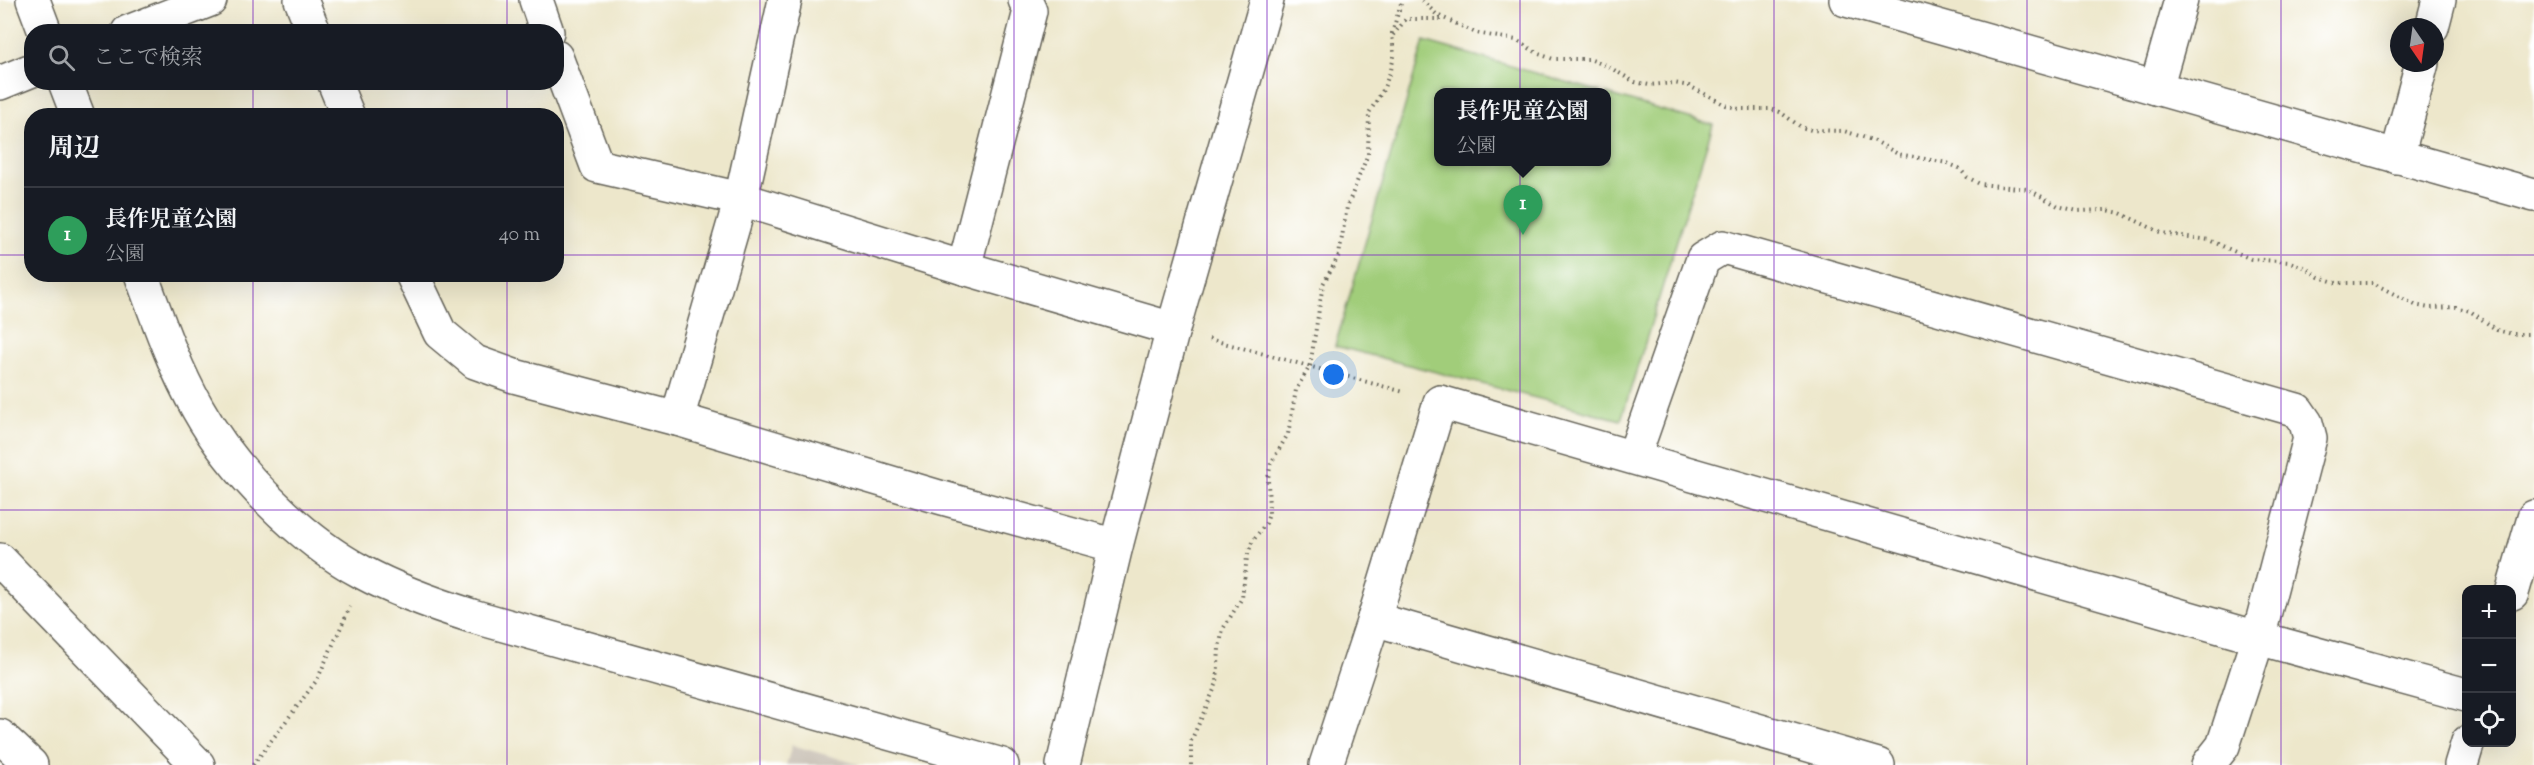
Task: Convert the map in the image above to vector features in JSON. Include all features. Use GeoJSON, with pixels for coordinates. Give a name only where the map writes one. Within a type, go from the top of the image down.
{"type":"FeatureCollection","features":[{"type":"Feature","properties":{"kind":"street"},"geometry":{"type":"LineString","coordinates":[[33,0],[42,24]]}},
{"type":"Feature","properties":{"kind":"street"},"geometry":{"type":"LineString","coordinates":[[148,24],[210,0]]}},
{"type":"Feature","properties":{"kind":"street"},"geometry":{"type":"LineString","coordinates":[[301,0],[311,24]]}},
{"type":"Feature","properties":{"kind":"street"},"geometry":{"type":"LineString","coordinates":[[536,0],[544,24]]}},
{"type":"Feature","properties":{"kind":"street"},"geometry":{"type":"LineString","coordinates":[[677,419],[741,199],[785,0]]}},
{"type":"Feature","properties":{"kind":"street"},"geometry":{"type":"LineString","coordinates":[[964,268],[1030,11],[1025,0]]}},
{"type":"Feature","properties":{"kind":"street"},"geometry":{"type":"LineString","coordinates":[[1063,765],[1116,546],[1173,329],[1267,0]]}},
{"type":"Feature","properties":{"kind":"street"},"geometry":{"type":"LineString","coordinates":[[1846,0],[1925,11],[2156,88],[2534,195]]}},
{"type":"Feature","properties":{"kind":"street"},"geometry":{"type":"LineString","coordinates":[[2156,88],[2181,0]]}},
{"type":"Feature","properties":{"kind":"street"},"geometry":{"type":"LineString","coordinates":[[2434,18],[2439,0]]}},
{"type":"Feature","properties":{"kind":"street"},"geometry":{"type":"LineString","coordinates":[[2397,157],[2420,72]]}},
{"type":"Feature","properties":{"kind":"street"},"geometry":{"type":"LineString","coordinates":[[0,82],[24,73]]}},
{"type":"Feature","properties":{"kind":"street"},"geometry":{"type":"LineString","coordinates":[[564,78],[597,166],[741,199],[964,268],[1173,329]]}},
{"type":"Feature","properties":{"kind":"street"},"geometry":{"type":"LineString","coordinates":[[68,90],[75,108]]}},
{"type":"Feature","properties":{"kind":"street"},"geometry":{"type":"LineString","coordinates":[[337,90],[345,108]]}},
{"type":"Feature","properties":{"kind":"street"},"geometry":{"type":"LineString","coordinates":[[1634,456],[1703,259],[1723,248],[2297,410],[2306,423],[2310,438],[2258,638],[2223,746],[2208,765]]}},
{"type":"Feature","properties":{"kind":"street"},"geometry":{"type":"LineString","coordinates":[[144,282],[177,366],[197,408],[220,446],[273,505],[298,527],[360,572],[418,598],[472,616],[1002,765]]}},
{"type":"Feature","properties":{"kind":"street"},"geometry":{"type":"LineString","coordinates":[[416,282],[440,333],[475,362],[514,376],[677,419],[939,497],[1116,546]]}},
{"type":"Feature","properties":{"kind":"street"},"geometry":{"type":"LineString","coordinates":[[1326,765],[1374,619],[1440,402],[1634,456],[2258,638],[2462,694]]}},
{"type":"Feature","properties":{"kind":"street"},"geometry":{"type":"LineString","coordinates":[[2513,585],[2534,517]]}},
{"type":"Feature","properties":{"kind":"street"},"geometry":{"type":"LineString","coordinates":[[0,560],[198,765]]}},
{"type":"Feature","properties":{"kind":"street"},"geometry":{"type":"LineString","coordinates":[[1374,619],[1878,765]]}},
{"type":"Feature","properties":{"kind":"street"},"geometry":{"type":"LineString","coordinates":[[0,736],[31,765]]}},
{"type":"Feature","properties":{"kind":"street"},"geometry":{"type":"LineString","coordinates":[[2461,765],[2466,747]]}},
{"type":"Feature","properties":{"kind":"path"},"geometry":{"type":"LineString","coordinates":[[1191,765],[1191,741],[1217,683],[1219,648],[1223,629],[1242,598],[1247,557],[1252,542],[1266,523],[1269,514],[1268,478],[1271,463],[1288,434],[1296,390],[1310,366],[1317,329],[1317,310],[1323,284],[1339,255],[1347,207],[1368,154],[1369,113],[1383,90],[1391,70],[1394,56],[1395,19],[1402,0]]}},
{"type":"Feature","properties":{"kind":"path"},"geometry":{"type":"LineString","coordinates":[[1422,0],[1437,15],[1476,33],[1516,40],[1539,54],[1553,59],[1589,59],[1635,82],[1649,85],[1674,83],[1689,86],[1739,109],[1769,109],[1780,112],[1801,127],[1811,130],[1844,131],[1861,136],[1898,154],[1947,163],[1959,168],[1967,177],[1980,184],[2028,189],[2058,206],[2077,211],[2107,210],[2120,213],[2162,233],[2209,240],[2251,259],[2290,262],[2304,267],[2319,277],[2337,283],[2373,283],[2415,305],[2470,311],[2497,330],[2512,334],[2534,334]]}},
{"type":"Feature","properties":{"kind":"path"},"geometry":{"type":"LineString","coordinates":[[1393,36],[1406,19],[1446,19]]}},
{"type":"Feature","properties":{"kind":"path"},"geometry":{"type":"LineString","coordinates":[[1173,329],[1440,402]]}},
{"type":"Feature","properties":{"kind":"path"},"geometry":{"type":"LineString","coordinates":[[254,765],[317,680],[353,601]]}},
{"type":"Feature","properties":{"kind":"shaded area"},"geometry":{"type":"Polygon","coordinates":[[[792,745],[861,765],[786,765],[792,745]]]}},
{"type":"Feature","properties":{"kind":"green space"},"geometry":{"type":"Polygon","coordinates":[[[1424,41],[1587,88],[1434,88],[1434,166],[1611,166],[1611,95],[1713,125],[1621,420],[1335,346],[1424,41]]]}},
{"type":"Feature","properties":{"kind":"place","name":"長作児童公園"},"geometry":{"type":"Point","coordinates":[1523,235]}}]}
